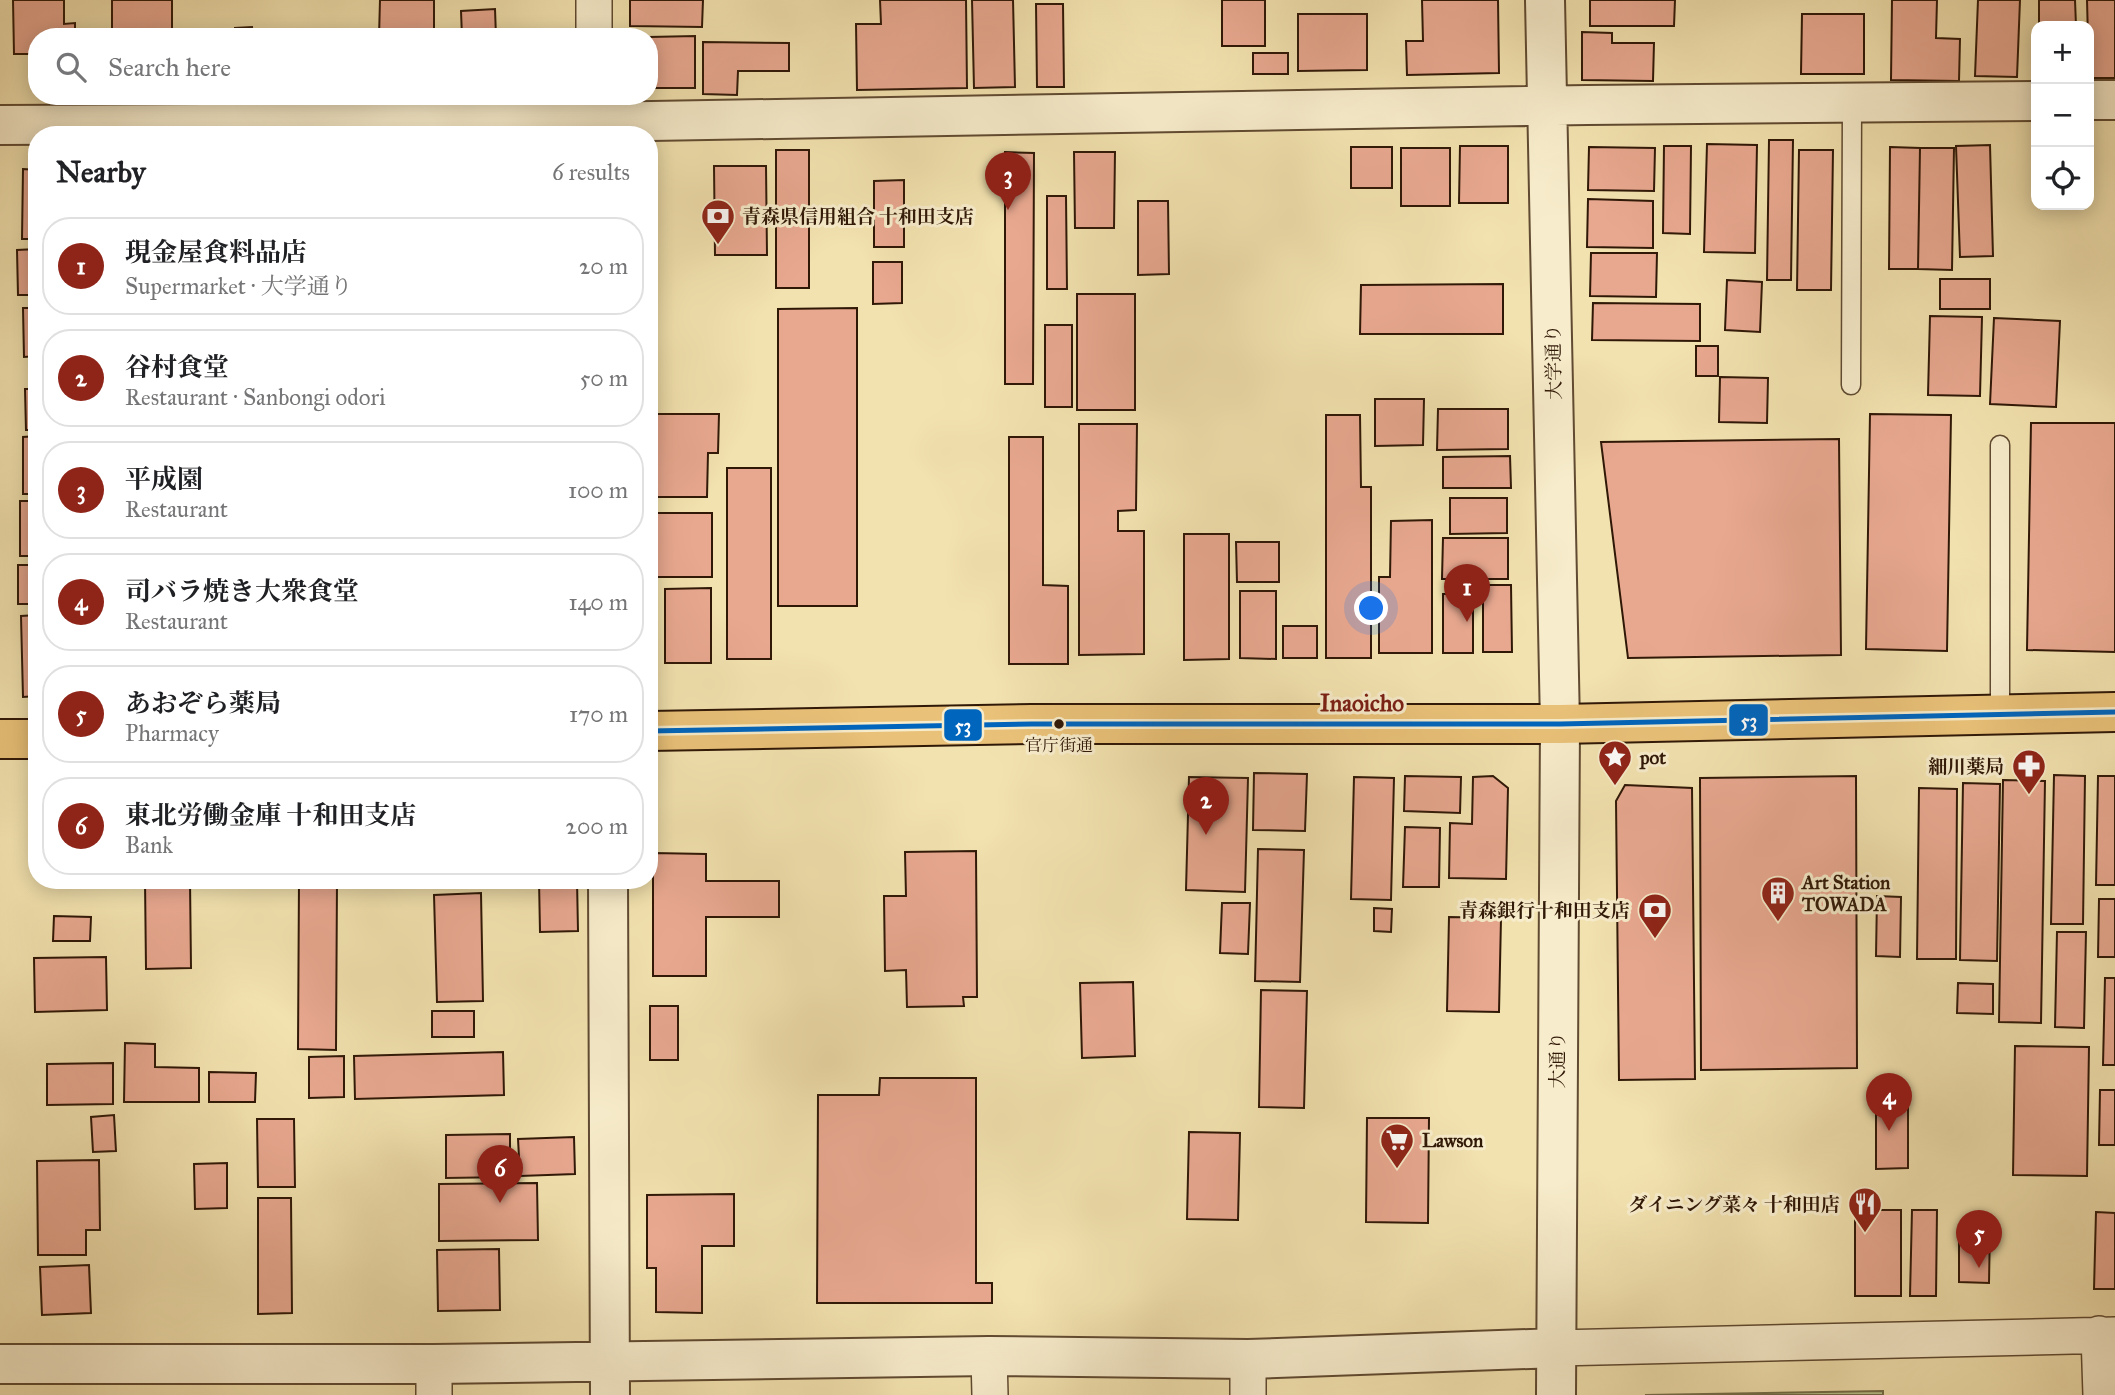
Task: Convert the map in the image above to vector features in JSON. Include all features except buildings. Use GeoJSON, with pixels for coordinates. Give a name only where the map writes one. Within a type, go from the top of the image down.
{"type":"FeatureCollection","features":[{"type":"Feature","properties":{"kind":"highway"},"geometry":{"type":"LineString","coordinates":[[658,731],[1032,724],[1560,724],[2115,712]]}},
{"type":"Feature","properties":{"kind":"highway"},"geometry":{"type":"LineString","coordinates":[[0,739],[28,739]]}},
{"type":"Feature","properties":{"kind":"street"},"geometry":{"type":"LineString","coordinates":[[594,0],[594,28]]}},
{"type":"Feature","properties":{"kind":"street","name":"大学通り"},"geometry":{"type":"LineString","coordinates":[[1545,0],[1560,724]]}},
{"type":"Feature","properties":{"kind":"street"},"geometry":{"type":"LineString","coordinates":[[2094,100],[2115,100]]}},
{"type":"Feature","properties":{"kind":"street"},"geometry":{"type":"LineString","coordinates":[[0,125],[2031,101]]}},
{"type":"Feature","properties":{"kind":"street","name":"大通り"},"geometry":{"type":"LineString","coordinates":[[1556,1395],[1560,724]]}},
{"type":"Feature","properties":{"kind":"street"},"geometry":{"type":"LineString","coordinates":[[608,889],[610,1378]]}},
{"type":"Feature","properties":{"kind":"street"},"geometry":{"type":"LineString","coordinates":[[0,1364],[434,1379],[610,1378],[989,1356],[1248,1377],[1556,1348],[2107,1335],[2101,1395]]}},
{"type":"Feature","properties":{"kind":"street"},"geometry":{"type":"LineString","coordinates":[[989,1356],[990,1395]]}},
{"type":"Feature","properties":{"kind":"lane"},"geometry":{"type":"LineString","coordinates":[[1851,385],[1852,103]]}},
{"type":"Feature","properties":{"kind":"lane"},"geometry":{"type":"LineString","coordinates":[[2000,445],[2000,714]]}},
{"type":"Feature","properties":{"kind":"green space"},"geometry":{"type":"Polygon","coordinates":[[[1883,1391],[1883,1395],[1645,1395],[1883,1391]]]}},
{"type":"Feature","properties":{"kind":"transit line","name":"53"},"geometry":{"type":"LineString","coordinates":[[658,731],[1032,724],[1560,724],[2115,712]]}},
{"type":"Feature","properties":{"kind":"place","name":"平成園"},"geometry":{"type":"Point","coordinates":[1008,210]}},
{"type":"Feature","properties":{"kind":"place","name":"青森県信用組合 十和田支店"},"geometry":{"type":"Point","coordinates":[718,246]}},
{"type":"Feature","properties":{"kind":"place","name":"現金屋食料品店"},"geometry":{"type":"Point","coordinates":[1467,622]}},
{"type":"Feature","properties":{"kind":"place","name":"官庁街通"},"geometry":{"type":"Point","coordinates":[1059,724]}},
{"type":"Feature","properties":{"kind":"place","name":"pot"},"geometry":{"type":"Point","coordinates":[1615,787]}},
{"type":"Feature","properties":{"kind":"place","name":"細川薬局"},"geometry":{"type":"Point","coordinates":[2029,796]}},
{"type":"Feature","properties":{"kind":"place","name":"谷村食堂"},"geometry":{"type":"Point","coordinates":[1206,835]}},
{"type":"Feature","properties":{"kind":"place","name":"Art Station TOWADA"},"geometry":{"type":"Point","coordinates":[1778,923]}},
{"type":"Feature","properties":{"kind":"place","name":"青森銀行十和田支店"},"geometry":{"type":"Point","coordinates":[1655,940]}},
{"type":"Feature","properties":{"kind":"place","name":"司バラ焼き大衆食堂"},"geometry":{"type":"Point","coordinates":[1889,1131]}},
{"type":"Feature","properties":{"kind":"place","name":"Lawson"},"geometry":{"type":"Point","coordinates":[1397,1170]}},
{"type":"Feature","properties":{"kind":"place","name":"東北労働金庫 十和田支店"},"geometry":{"type":"Point","coordinates":[500,1203]}},
{"type":"Feature","properties":{"kind":"place","name":"ダイニング菜々 十和田店"},"geometry":{"type":"Point","coordinates":[1865,1234]}},
{"type":"Feature","properties":{"kind":"place","name":"あおぞら薬局"},"geometry":{"type":"Point","coordinates":[1979,1268]}},
{"type":"Feature","properties":{"kind":"district","name":"Inaoicho"},"geometry":{"type":"Point","coordinates":[1362,703]}}]}
